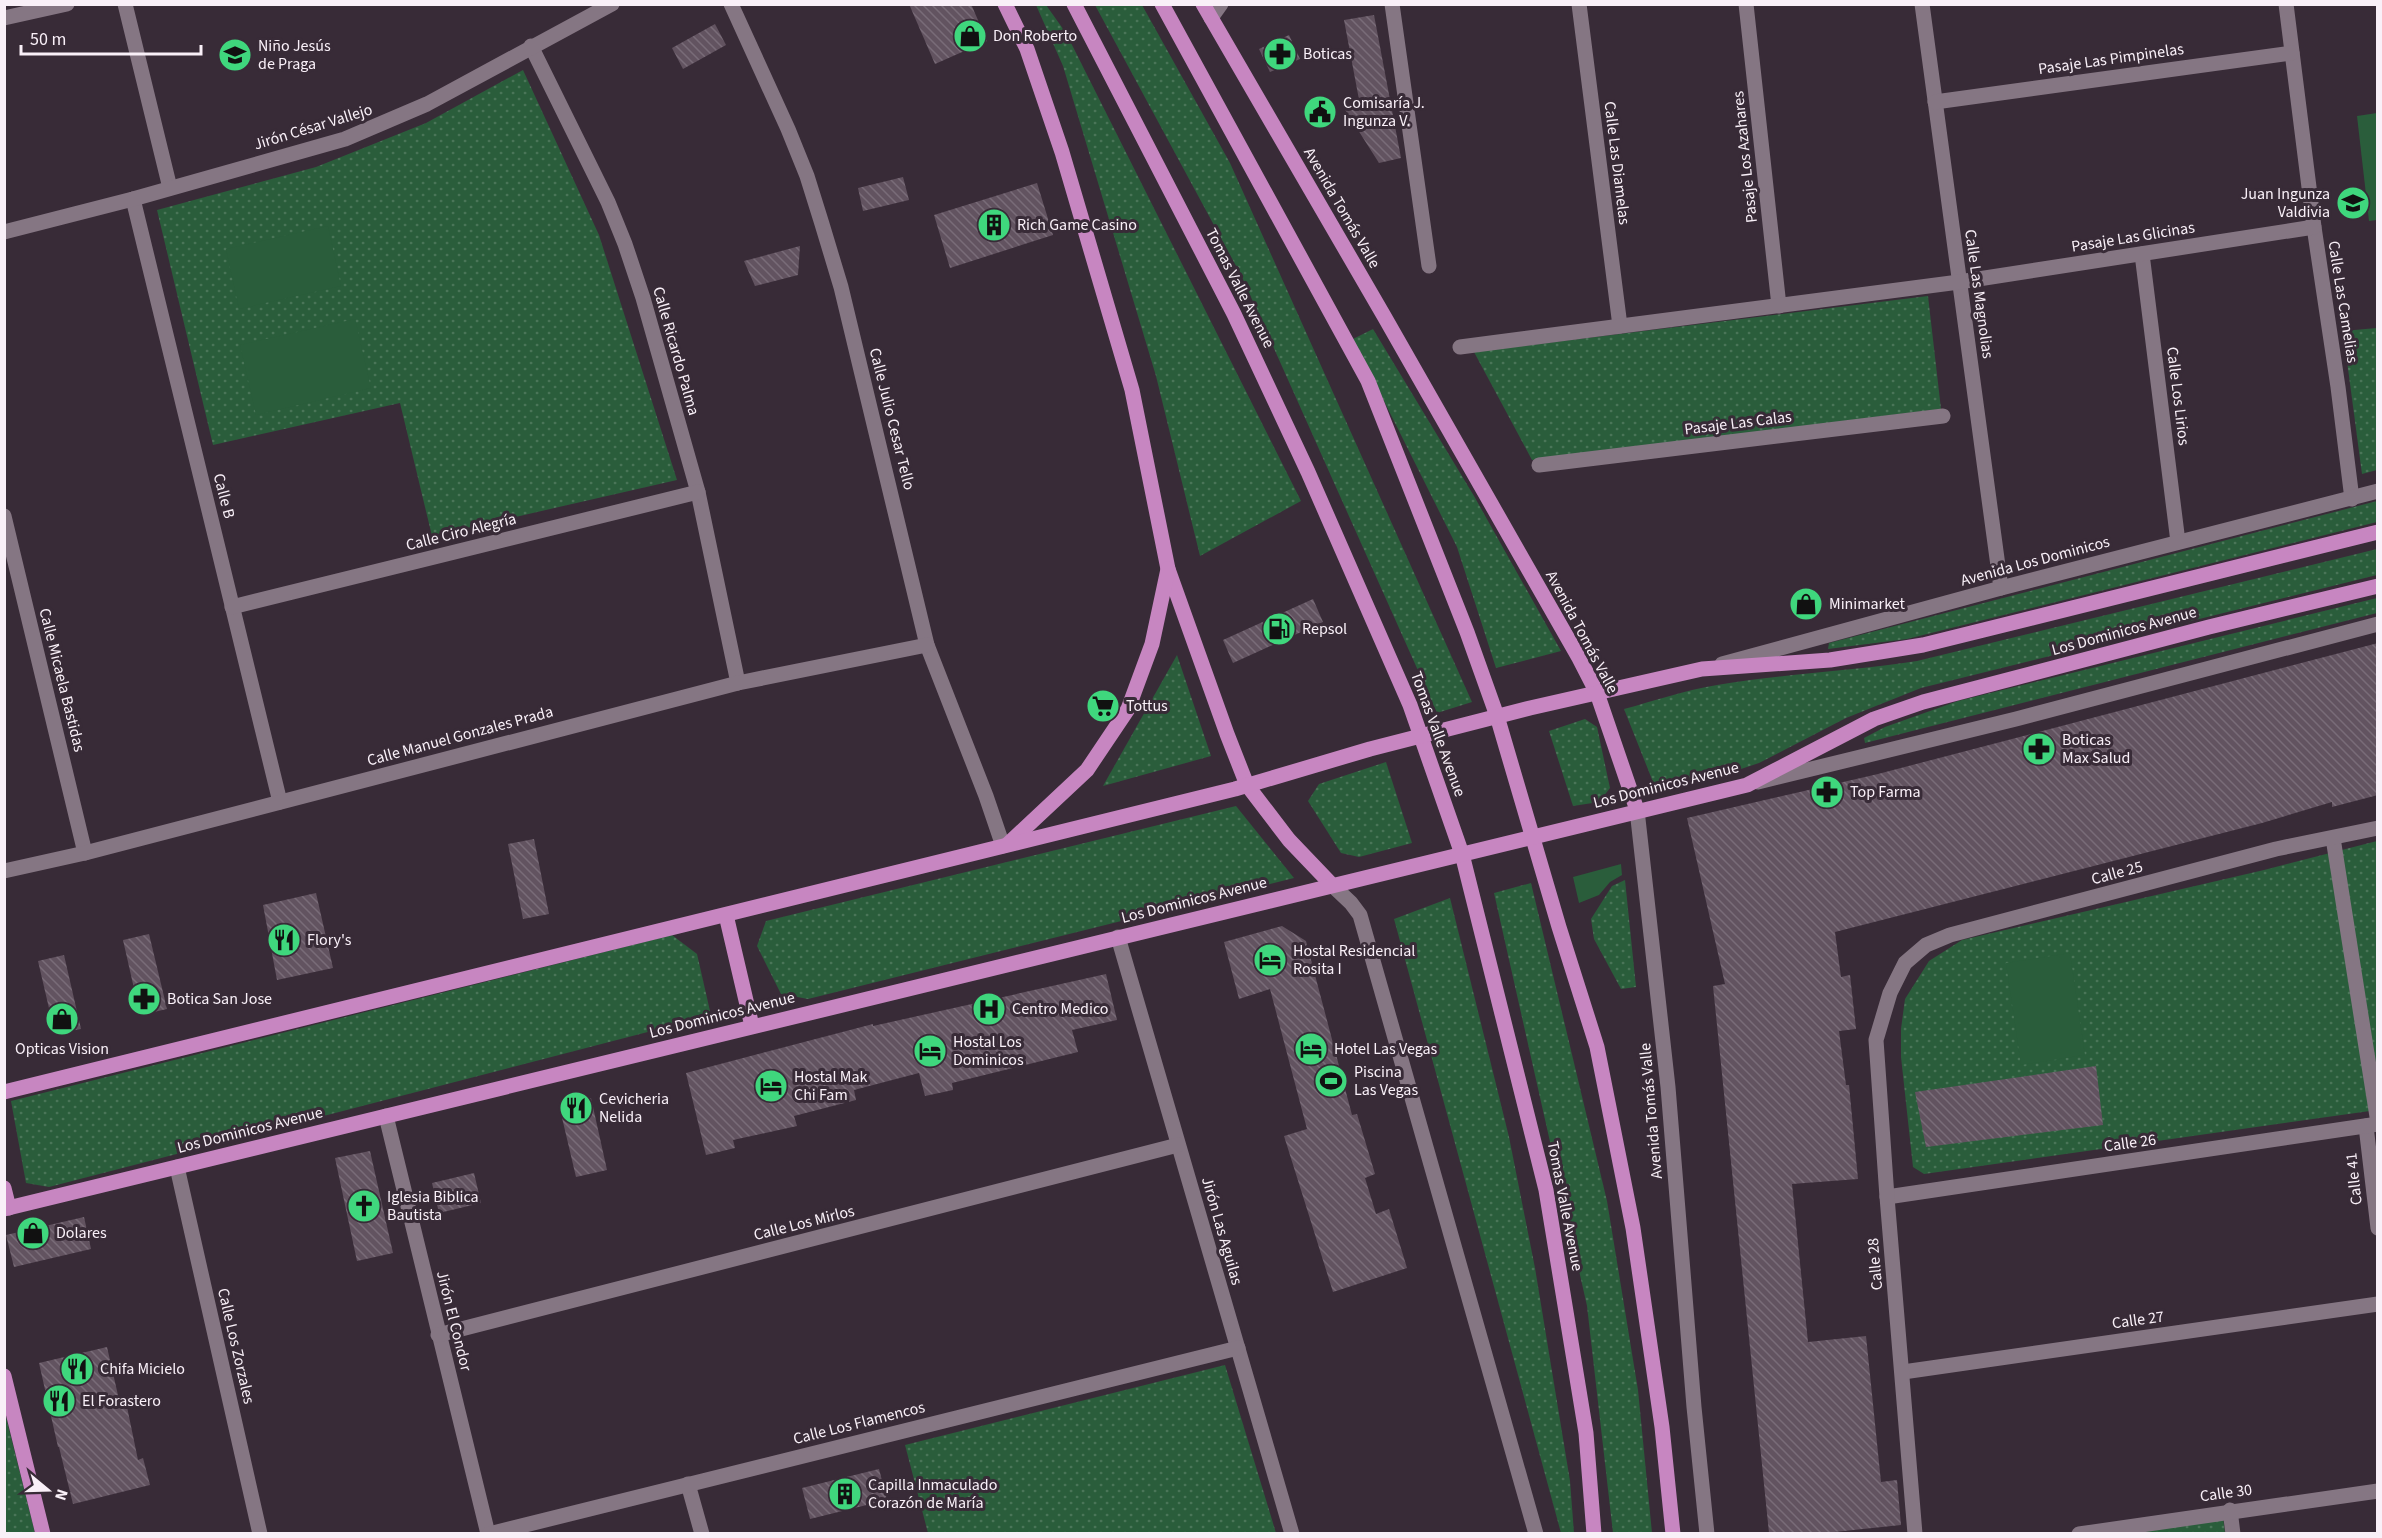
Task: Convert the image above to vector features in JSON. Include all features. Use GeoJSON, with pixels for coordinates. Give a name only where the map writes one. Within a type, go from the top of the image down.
{"type":"FeatureCollection","features":[{"type":"Feature","properties":{"kind":"main road"},"geometry":{"type":"LineString","coordinates":[[1005,4],[1027,49],[1062,152],[1132,390],[1168,569],[1247,785],[1289,840],[1332,885]]}},
{"type":"Feature","properties":{"kind":"main road","name":"Tomas Valle Avenue"},"geometry":{"type":"LineString","coordinates":[[1074,4],[1234,314],[1308,472],[1403,687],[1462,854],[1546,1190],[1586,1433],[1594,1533]]}},
{"type":"Feature","properties":{"kind":"main road"},"geometry":{"type":"LineString","coordinates":[[1162,4],[1368,381],[1467,632],[1497,716],[1597,1047],[1633,1228],[1662,1427],[1673,1533]]}},
{"type":"Feature","properties":{"kind":"main road","name":"Avenida Tomás Valle"},"geometry":{"type":"LineString","coordinates":[[1207,11],[1384,315],[1597,693],[1637,810]]}},
{"type":"Feature","properties":{"kind":"main road","name":"Los Dominicos Avenue"},"geometry":{"type":"LineString","coordinates":[[4,1092],[1247,785],[1497,716],[1702,669],[1830,660],[1923,645],[2378,532]]}},
{"type":"Feature","properties":{"kind":"main road"},"geometry":{"type":"LineString","coordinates":[[1004,846],[1087,770],[1128,709],[1152,644],[1168,569]]}},
{"type":"Feature","properties":{"kind":"main road","name":"Los Dominicos Avenue"},"geometry":{"type":"LineString","coordinates":[[7,1208],[1747,785],[1874,719],[1923,702],[2378,586]]}},
{"type":"Feature","properties":{"kind":"main road"},"geometry":{"type":"LineString","coordinates":[[726,915],[752,1026]]}},
{"type":"Feature","properties":{"kind":"main road"},"geometry":{"type":"LineString","coordinates":[[4,1188],[7,1208]]}},
{"type":"Feature","properties":{"kind":"main road"},"geometry":{"type":"LineString","coordinates":[[4,1376],[43,1533]]}},
{"type":"Feature","properties":{"kind":"street"},"geometry":{"type":"LineString","coordinates":[[4,18],[67,4]]}},
{"type":"Feature","properties":{"kind":"street"},"geometry":{"type":"LineString","coordinates":[[125,4],[170,188]]}},
{"type":"Feature","properties":{"kind":"street","name":"Jirón César Vallejo"},"geometry":{"type":"LineString","coordinates":[[4,232],[133,200],[345,139],[427,104],[612,4]]}},
{"type":"Feature","properties":{"kind":"street","name":"Calle Julio Cesar Tello"},"geometry":{"type":"LineString","coordinates":[[730,4],[788,129],[807,176],[841,287],[927,645],[1004,846]]}},
{"type":"Feature","properties":{"kind":"street"},"geometry":{"type":"LineString","coordinates":[[1207,11],[1221,4]]}},
{"type":"Feature","properties":{"kind":"street"},"geometry":{"type":"LineString","coordinates":[[1392,4],[1429,266]]}},
{"type":"Feature","properties":{"kind":"street","name":"Calle Las Diamelas"},"geometry":{"type":"LineString","coordinates":[[1579,4],[1620,326]]}},
{"type":"Feature","properties":{"kind":"street","name":"Pasaje Los Azahares"},"geometry":{"type":"LineString","coordinates":[[1746,4],[1779,306]]}},
{"type":"Feature","properties":{"kind":"street","name":"Calle Las Magnolias"},"geometry":{"type":"LineString","coordinates":[[1922,4],[2001,588]]}},
{"type":"Feature","properties":{"kind":"street","name":"Calle Las Camelias"},"geometry":{"type":"LineString","coordinates":[[2286,4],[2313,226],[2338,387],[2352,499]]}},
{"type":"Feature","properties":{"kind":"street","name":"Calle Ricardo Palma"},"geometry":{"type":"LineString","coordinates":[[531,46],[608,202],[643,298],[698,492],[738,683]]}},
{"type":"Feature","properties":{"kind":"street","name":"Pasaje Las Pimpinelas"},"geometry":{"type":"LineString","coordinates":[[1935,102],[2292,53]]}},
{"type":"Feature","properties":{"kind":"street","name":"Calle B"},"geometry":{"type":"LineString","coordinates":[[133,200],[280,802]]}},
{"type":"Feature","properties":{"kind":"street","name":"Pasaje Las Glicinas"},"geometry":{"type":"LineString","coordinates":[[1460,347],[1959,282],[2313,226]]}},
{"type":"Feature","properties":{"kind":"street","name":"Calle Los Lirios"},"geometry":{"type":"LineString","coordinates":[[2142,254],[2178,542]]}},
{"type":"Feature","properties":{"kind":"street","name":"Pasaje Las Calas"},"geometry":{"type":"LineString","coordinates":[[1539,465],[1943,416]]}},
{"type":"Feature","properties":{"kind":"street","name":"Avenida Los Dominicos"},"geometry":{"type":"LineString","coordinates":[[1702,669],[2001,588],[2378,491]]}},
{"type":"Feature","properties":{"kind":"street","name":"Calle Ciro Alegría"},"geometry":{"type":"LineString","coordinates":[[232,607],[698,492]]}},
{"type":"Feature","properties":{"kind":"street","name":"Calle Micaela Bastidas"},"geometry":{"type":"LineString","coordinates":[[4,516],[85,853]]}},
{"type":"Feature","properties":{"kind":"street"},"geometry":{"type":"LineString","coordinates":[[1747,785],[2027,717],[2378,624]]}},
{"type":"Feature","properties":{"kind":"street","name":"Calle Manuel Gonzales Prada"},"geometry":{"type":"LineString","coordinates":[[4,871],[85,853],[738,683],[927,645]]}},
{"type":"Feature","properties":{"kind":"street","name":"Avenida Tomás Valle"},"geometry":{"type":"LineString","coordinates":[[1637,810],[1668,1087],[1694,1407],[1707,1533]]}},
{"type":"Feature","properties":{"kind":"street","name":"Calle 25"},"geometry":{"type":"LineString","coordinates":[[1890,993],[1905,963],[1926,945],[1950,935],[2276,849],[2378,828]]}},
{"type":"Feature","properties":{"kind":"street","name":"Calle 41"},"geometry":{"type":"LineString","coordinates":[[2333,838],[2374,1124],[2378,1228]]}},
{"type":"Feature","properties":{"kind":"street"},"geometry":{"type":"LineString","coordinates":[[1332,885],[1360,915],[1536,1533]]}},
{"type":"Feature","properties":{"kind":"street","name":"Jirón Las Aguilas"},"geometry":{"type":"LineString","coordinates":[[1118,937],[1292,1533]]}},
{"type":"Feature","properties":{"kind":"street","name":"Calle 28"},"geometry":{"type":"LineString","coordinates":[[1890,993],[1876,1040],[1916,1533]]}},
{"type":"Feature","properties":{"kind":"street","name":"Jirón El Condor"},"geometry":{"type":"LineString","coordinates":[[386,1116],[488,1533]]}},
{"type":"Feature","properties":{"kind":"street","name":"Calle 26"},"geometry":{"type":"LineString","coordinates":[[1887,1197],[2374,1124]]}},
{"type":"Feature","properties":{"kind":"street","name":"Calle Los Mirlos"},"geometry":{"type":"LineString","coordinates":[[438,1335],[1178,1145]]}},
{"type":"Feature","properties":{"kind":"street","name":"Calle Los Zorzales"},"geometry":{"type":"LineString","coordinates":[[177,1167],[260,1533]]}},
{"type":"Feature","properties":{"kind":"street","name":"Calle 27"},"geometry":{"type":"LineString","coordinates":[[1903,1372],[2378,1304]]}},
{"type":"Feature","properties":{"kind":"street","name":"Calle Los Flamencos"},"geometry":{"type":"LineString","coordinates":[[488,1533],[1238,1348]]}},
{"type":"Feature","properties":{"kind":"street"},"geometry":{"type":"LineString","coordinates":[[688,1484],[702,1533]]}},
{"type":"Feature","properties":{"kind":"street","name":"Calle 30"},"geometry":{"type":"LineString","coordinates":[[2079,1533],[2101,1532],[2230,1510],[2378,1491]]}},
{"type":"Feature","properties":{"kind":"street"},"geometry":{"type":"LineString","coordinates":[[2230,1510],[2233,1533]]}},
{"type":"Feature","properties":{"kind":"green space"},"geometry":{"type":"Polygon","coordinates":[[[1036,5],[1046,5],[1066,33],[1301,501],[1200,556],[1156,376],[1063,66],[1036,5]]]}},
{"type":"Feature","properties":{"kind":"green space"},"geometry":{"type":"Polygon","coordinates":[[[1095,5],[1142,5],[1230,163],[1472,702],[1437,713],[1242,277],[1095,5]]]}},
{"type":"Feature","properties":{"kind":"green space"},"geometry":{"type":"Polygon","coordinates":[[[523,70],[599,235],[677,480],[432,536],[400,403],[213,445],[157,210],[316,167],[426,123],[523,70]]]}},
{"type":"Feature","properties":{"kind":"green space"},"geometry":{"type":"Polygon","coordinates":[[[2377,113],[2377,220],[2369,221],[2357,116],[2377,113]]]}},
{"type":"Feature","properties":{"kind":"green space"},"geometry":{"type":"Polygon","coordinates":[[[328,226],[341,286],[239,309],[226,249],[328,226]]]}},
{"type":"Feature","properties":{"kind":"green space"},"geometry":{"type":"Polygon","coordinates":[[[1928,296],[1941,409],[1532,460],[1474,352],[1928,296]]]}},
{"type":"Feature","properties":{"kind":"green space"},"geometry":{"type":"Polygon","coordinates":[[[355,319],[371,388],[256,415],[240,345],[355,319]]]}},
{"type":"Feature","properties":{"kind":"green space"},"geometry":{"type":"Polygon","coordinates":[[[2377,328],[2377,470],[2362,474],[2343,331],[2377,328]]]}},
{"type":"Feature","properties":{"kind":"green space"},"geometry":{"type":"Polygon","coordinates":[[[1373,329],[1474,496],[1561,651],[1496,668],[1457,547],[1353,339],[1373,329]]]}},
{"type":"Feature","properties":{"kind":"green space"},"geometry":{"type":"Polygon","coordinates":[[[2377,501],[2377,522],[1907,639],[1828,649],[1829,643],[2377,501]]]}},
{"type":"Feature","properties":{"kind":"green space"},"geometry":{"type":"Polygon","coordinates":[[[2377,549],[2377,575],[1921,688],[1846,718],[1759,763],[1711,779],[1657,792],[1624,709],[1717,685],[1917,661],[2377,549]]]}},
{"type":"Feature","properties":{"kind":"green space"},"geometry":{"type":"Polygon","coordinates":[[[2377,598],[2377,613],[1865,743],[1864,738],[1885,727],[1958,701],[2377,598]]]}},
{"type":"Feature","properties":{"kind":"green space"},"geometry":{"type":"Polygon","coordinates":[[[1177,655],[1211,756],[1103,786],[1177,655]]]}},
{"type":"Feature","properties":{"kind":"green space"},"geometry":{"type":"Polygon","coordinates":[[[1585,719],[1597,727],[1610,788],[1599,802],[1573,806],[1549,731],[1585,719]]]}},
{"type":"Feature","properties":{"kind":"green space"},"geometry":{"type":"Polygon","coordinates":[[[1386,762],[1412,843],[1359,857],[1341,853],[1308,801],[1319,784],[1386,762]]]}},
{"type":"Feature","properties":{"kind":"green space"},"geometry":{"type":"Polygon","coordinates":[[[1236,806],[1294,878],[808,999],[781,994],[757,946],[766,921],[1236,806]]]}},
{"type":"Feature","properties":{"kind":"green space"},"geometry":{"type":"Polygon","coordinates":[[[2377,841],[2377,1110],[1924,1174],[1913,1167],[1901,1057],[1901,1029],[1905,999],[1929,961],[1962,940],[2264,870],[2377,841]]]}},
{"type":"Feature","properties":{"kind":"green space"},"geometry":{"type":"Polygon","coordinates":[[[1621,864],[1622,875],[1610,882],[1599,895],[1579,903],[1573,877],[1621,864]]]}},
{"type":"Feature","properties":{"kind":"green space"},"geometry":{"type":"Polygon","coordinates":[[[1625,880],[1636,987],[1621,989],[1594,939],[1591,919],[1612,886],[1625,880]]]}},
{"type":"Feature","properties":{"kind":"green space"},"geometry":{"type":"Polygon","coordinates":[[[1531,883],[1607,1201],[1638,1390],[1652,1533],[1613,1533],[1587,1306],[1494,893],[1531,883]]]}},
{"type":"Feature","properties":{"kind":"green space"},"geometry":{"type":"Polygon","coordinates":[[[1450,898],[1509,1137],[1535,1268],[1570,1481],[1574,1533],[1561,1533],[1394,919],[1450,898]]]}},
{"type":"Feature","properties":{"kind":"green space"},"geometry":{"type":"Polygon","coordinates":[[[672,935],[697,954],[710,1011],[694,1020],[49,1187],[26,1183],[11,1101],[672,935]]]}},
{"type":"Feature","properties":{"kind":"green space"},"geometry":{"type":"Polygon","coordinates":[[[2070,953],[2085,1055],[2021,1065],[2006,963],[2070,953]]]}},
{"type":"Feature","properties":{"kind":"green space"},"geometry":{"type":"Polygon","coordinates":[[[1225,1365],[1276,1533],[928,1533],[905,1445],[1225,1365]]]}},
{"type":"Feature","properties":{"kind":"green space"},"geometry":{"type":"Polygon","coordinates":[[[4,1409],[35,1533],[6,1533],[4,1409]]]}},
{"type":"Feature","properties":{"kind":"green space"},"geometry":{"type":"Polygon","coordinates":[[[2223,1517],[2225,1533],[2120,1534],[2223,1517]]]}},
{"type":"Feature","properties":{"kind":"building"},"geometry":{"type":"Polygon","coordinates":[[[909,4],[971,4],[987,41],[935,64],[909,4]]]}},
{"type":"Feature","properties":{"kind":"building"},"geometry":{"type":"Polygon","coordinates":[[[1374,15],[1401,158],[1379,163],[1344,108],[1360,105],[1344,20],[1374,15]]]}},
{"type":"Feature","properties":{"kind":"building"},"geometry":{"type":"Polygon","coordinates":[[[715,24],[726,45],[683,69],[672,48],[715,24]]]}},
{"type":"Feature","properties":{"kind":"building","name":"Boticas"},"geometry":{"type":"Polygon","coordinates":[[[1289,35],[1300,59],[1270,72],[1259,49],[1289,35]]]}},
{"type":"Feature","properties":{"kind":"building"},"geometry":{"type":"Polygon","coordinates":[[[903,177],[909,200],[863,211],[858,188],[903,177]]]}},
{"type":"Feature","properties":{"kind":"building","name":"Rich Game Casino"},"geometry":{"type":"Polygon","coordinates":[[[1037,183],[1053,235],[950,268],[934,215],[1037,183]]]}},
{"type":"Feature","properties":{"kind":"building"},"geometry":{"type":"Polygon","coordinates":[[[800,246],[798,275],[755,286],[744,261],[800,246]]]}},
{"type":"Feature","properties":{"kind":"building"},"geometry":{"type":"Polygon","coordinates":[[[1313,599],[1323,622],[1233,663],[1223,640],[1313,599]]]}},
{"type":"Feature","properties":{"kind":"building"},"geometry":{"type":"Polygon","coordinates":[[[2378,643],[2378,795],[2332,807],[2332,802],[2262,823],[1835,932],[1841,977],[1850,975],[1856,1029],[1839,1031],[1846,1085],[1849,1085],[1858,1179],[1792,1184],[1808,1342],[1866,1336],[1881,1482],[1897,1480],[1901,1525],[1825,1533],[1769,1533],[1713,986],[1725,984],[1687,818],[1878,774],[2378,643]]]}},
{"type":"Feature","properties":{"kind":"building"},"geometry":{"type":"Polygon","coordinates":[[[534,839],[549,914],[523,919],[508,844],[534,839]]]}},
{"type":"Feature","properties":{"kind":"building"},"geometry":{"type":"Polygon","coordinates":[[[316,893],[333,968],[277,980],[263,905],[316,893]]]}},
{"type":"Feature","properties":{"kind":"building"},"geometry":{"type":"Polygon","coordinates":[[[1282,926],[1306,941],[1352,1115],[1357,1114],[1375,1174],[1365,1178],[1376,1214],[1389,1209],[1407,1268],[1333,1292],[1284,1136],[1307,1129],[1270,989],[1239,999],[1224,942],[1282,926]]]}},
{"type":"Feature","properties":{"kind":"building"},"geometry":{"type":"Polygon","coordinates":[[[149,934],[167,1009],[140,1015],[123,940],[149,934]]]}},
{"type":"Feature","properties":{"kind":"building"},"geometry":{"type":"Polygon","coordinates":[[[64,955],[81,1029],[55,1034],[38,961],[64,955]]]}},
{"type":"Feature","properties":{"kind":"building"},"geometry":{"type":"Polygon","coordinates":[[[1106,974],[1117,1020],[1072,1030],[1078,1052],[952,1083],[953,1090],[925,1096],[919,1073],[854,1090],[856,1100],[794,1116],[797,1126],[733,1140],[735,1148],[706,1155],[686,1073],[873,1024],[873,1026],[1106,974]]]}},
{"type":"Feature","properties":{"kind":"building"},"geometry":{"type":"Polygon","coordinates":[[[2096,1066],[2103,1125],[1926,1147],[1915,1092],[2096,1066]]]}},
{"type":"Feature","properties":{"kind":"building"},"geometry":{"type":"Polygon","coordinates":[[[591,1098],[607,1170],[576,1177],[559,1105],[591,1098]]]}},
{"type":"Feature","properties":{"kind":"building","name":"Iglesia Biblica Bautista"},"geometry":{"type":"Polygon","coordinates":[[[370,1151],[393,1253],[357,1261],[335,1158],[370,1151]]]}},
{"type":"Feature","properties":{"kind":"building"},"geometry":{"type":"Polygon","coordinates":[[[474,1173],[481,1203],[439,1213],[432,1183],[474,1173]]]}},
{"type":"Feature","properties":{"kind":"building"},"geometry":{"type":"Polygon","coordinates":[[[84,1217],[91,1249],[14,1267],[6,1235],[84,1217]]]}},
{"type":"Feature","properties":{"kind":"building"},"geometry":{"type":"Polygon","coordinates":[[[107,1347],[120,1404],[126,1402],[138,1460],[143,1458],[150,1485],[73,1504],[39,1363],[107,1347]]]}},
{"type":"Feature","properties":{"kind":"building","name":"Capilla Inmaculado Corazón de María"},"geometry":{"type":"Polygon","coordinates":[[[879,1469],[887,1500],[810,1519],[802,1488],[879,1469]]]}},
{"type":"Feature","properties":{"kind":"place","name":"Don Roberto"},"geometry":{"type":"Point","coordinates":[970,36]}},
{"type":"Feature","properties":{"kind":"place","name":"Boticas"},"geometry":{"type":"Point","coordinates":[1280,54]}},
{"type":"Feature","properties":{"kind":"place","name":"Niño Jesús de Praga"},"geometry":{"type":"Point","coordinates":[235,55]}},
{"type":"Feature","properties":{"kind":"place","name":"Comisaría J. Ingunza V."},"geometry":{"type":"Point","coordinates":[1320,112]}},
{"type":"Feature","properties":{"kind":"place","name":"Juan Ingunza Valdivia"},"geometry":{"type":"Point","coordinates":[2353,203]}},
{"type":"Feature","properties":{"kind":"place","name":"Rich Game Casino"},"geometry":{"type":"Point","coordinates":[994,225]}},
{"type":"Feature","properties":{"kind":"place","name":"Minimarket"},"geometry":{"type":"Point","coordinates":[1806,604]}},
{"type":"Feature","properties":{"kind":"place","name":"Repsol"},"geometry":{"type":"Point","coordinates":[1279,629]}},
{"type":"Feature","properties":{"kind":"place","name":"Tottus"},"geometry":{"type":"Point","coordinates":[1103,706]}},
{"type":"Feature","properties":{"kind":"place","name":"Boticas Max Salud"},"geometry":{"type":"Point","coordinates":[2039,749]}},
{"type":"Feature","properties":{"kind":"place","name":"Top Farma"},"geometry":{"type":"Point","coordinates":[1827,792]}},
{"type":"Feature","properties":{"kind":"place","name":"Flory's"},"geometry":{"type":"Point","coordinates":[284,940]}},
{"type":"Feature","properties":{"kind":"place","name":"Hostal Residencial Rosita I"},"geometry":{"type":"Point","coordinates":[1270,960]}},
{"type":"Feature","properties":{"kind":"place","name":"Botica San Jose"},"geometry":{"type":"Point","coordinates":[144,999]}},
{"type":"Feature","properties":{"kind":"place","name":"Centro Medico"},"geometry":{"type":"Point","coordinates":[989,1009]}},
{"type":"Feature","properties":{"kind":"place","name":"Opticas Vision"},"geometry":{"type":"Point","coordinates":[62,1019]}},
{"type":"Feature","properties":{"kind":"place","name":"Hotel Las Vegas"},"geometry":{"type":"Point","coordinates":[1311,1049]}},
{"type":"Feature","properties":{"kind":"place","name":"Hostal Los Dominicos"},"geometry":{"type":"Point","coordinates":[930,1051]}},
{"type":"Feature","properties":{"kind":"place","name":"Piscina Las Vegas"},"geometry":{"type":"Point","coordinates":[1331,1081]}},
{"type":"Feature","properties":{"kind":"place","name":"Hostal Mak Chi Fam"},"geometry":{"type":"Point","coordinates":[771,1086]}},
{"type":"Feature","properties":{"kind":"place","name":"Cevicheria Nelida"},"geometry":{"type":"Point","coordinates":[576,1108]}},
{"type":"Feature","properties":{"kind":"place","name":"Iglesia Biblica Bautista"},"geometry":{"type":"Point","coordinates":[364,1206]}},
{"type":"Feature","properties":{"kind":"place","name":"Dolares"},"geometry":{"type":"Point","coordinates":[33,1233]}},
{"type":"Feature","properties":{"kind":"place","name":"Chifa Micielo"},"geometry":{"type":"Point","coordinates":[77,1369]}},
{"type":"Feature","properties":{"kind":"place","name":"El Forastero"},"geometry":{"type":"Point","coordinates":[59,1401]}},
{"type":"Feature","properties":{"kind":"place","name":"Capilla Inmaculado Corazón de María"},"geometry":{"type":"Point","coordinates":[845,1494]}}]}
